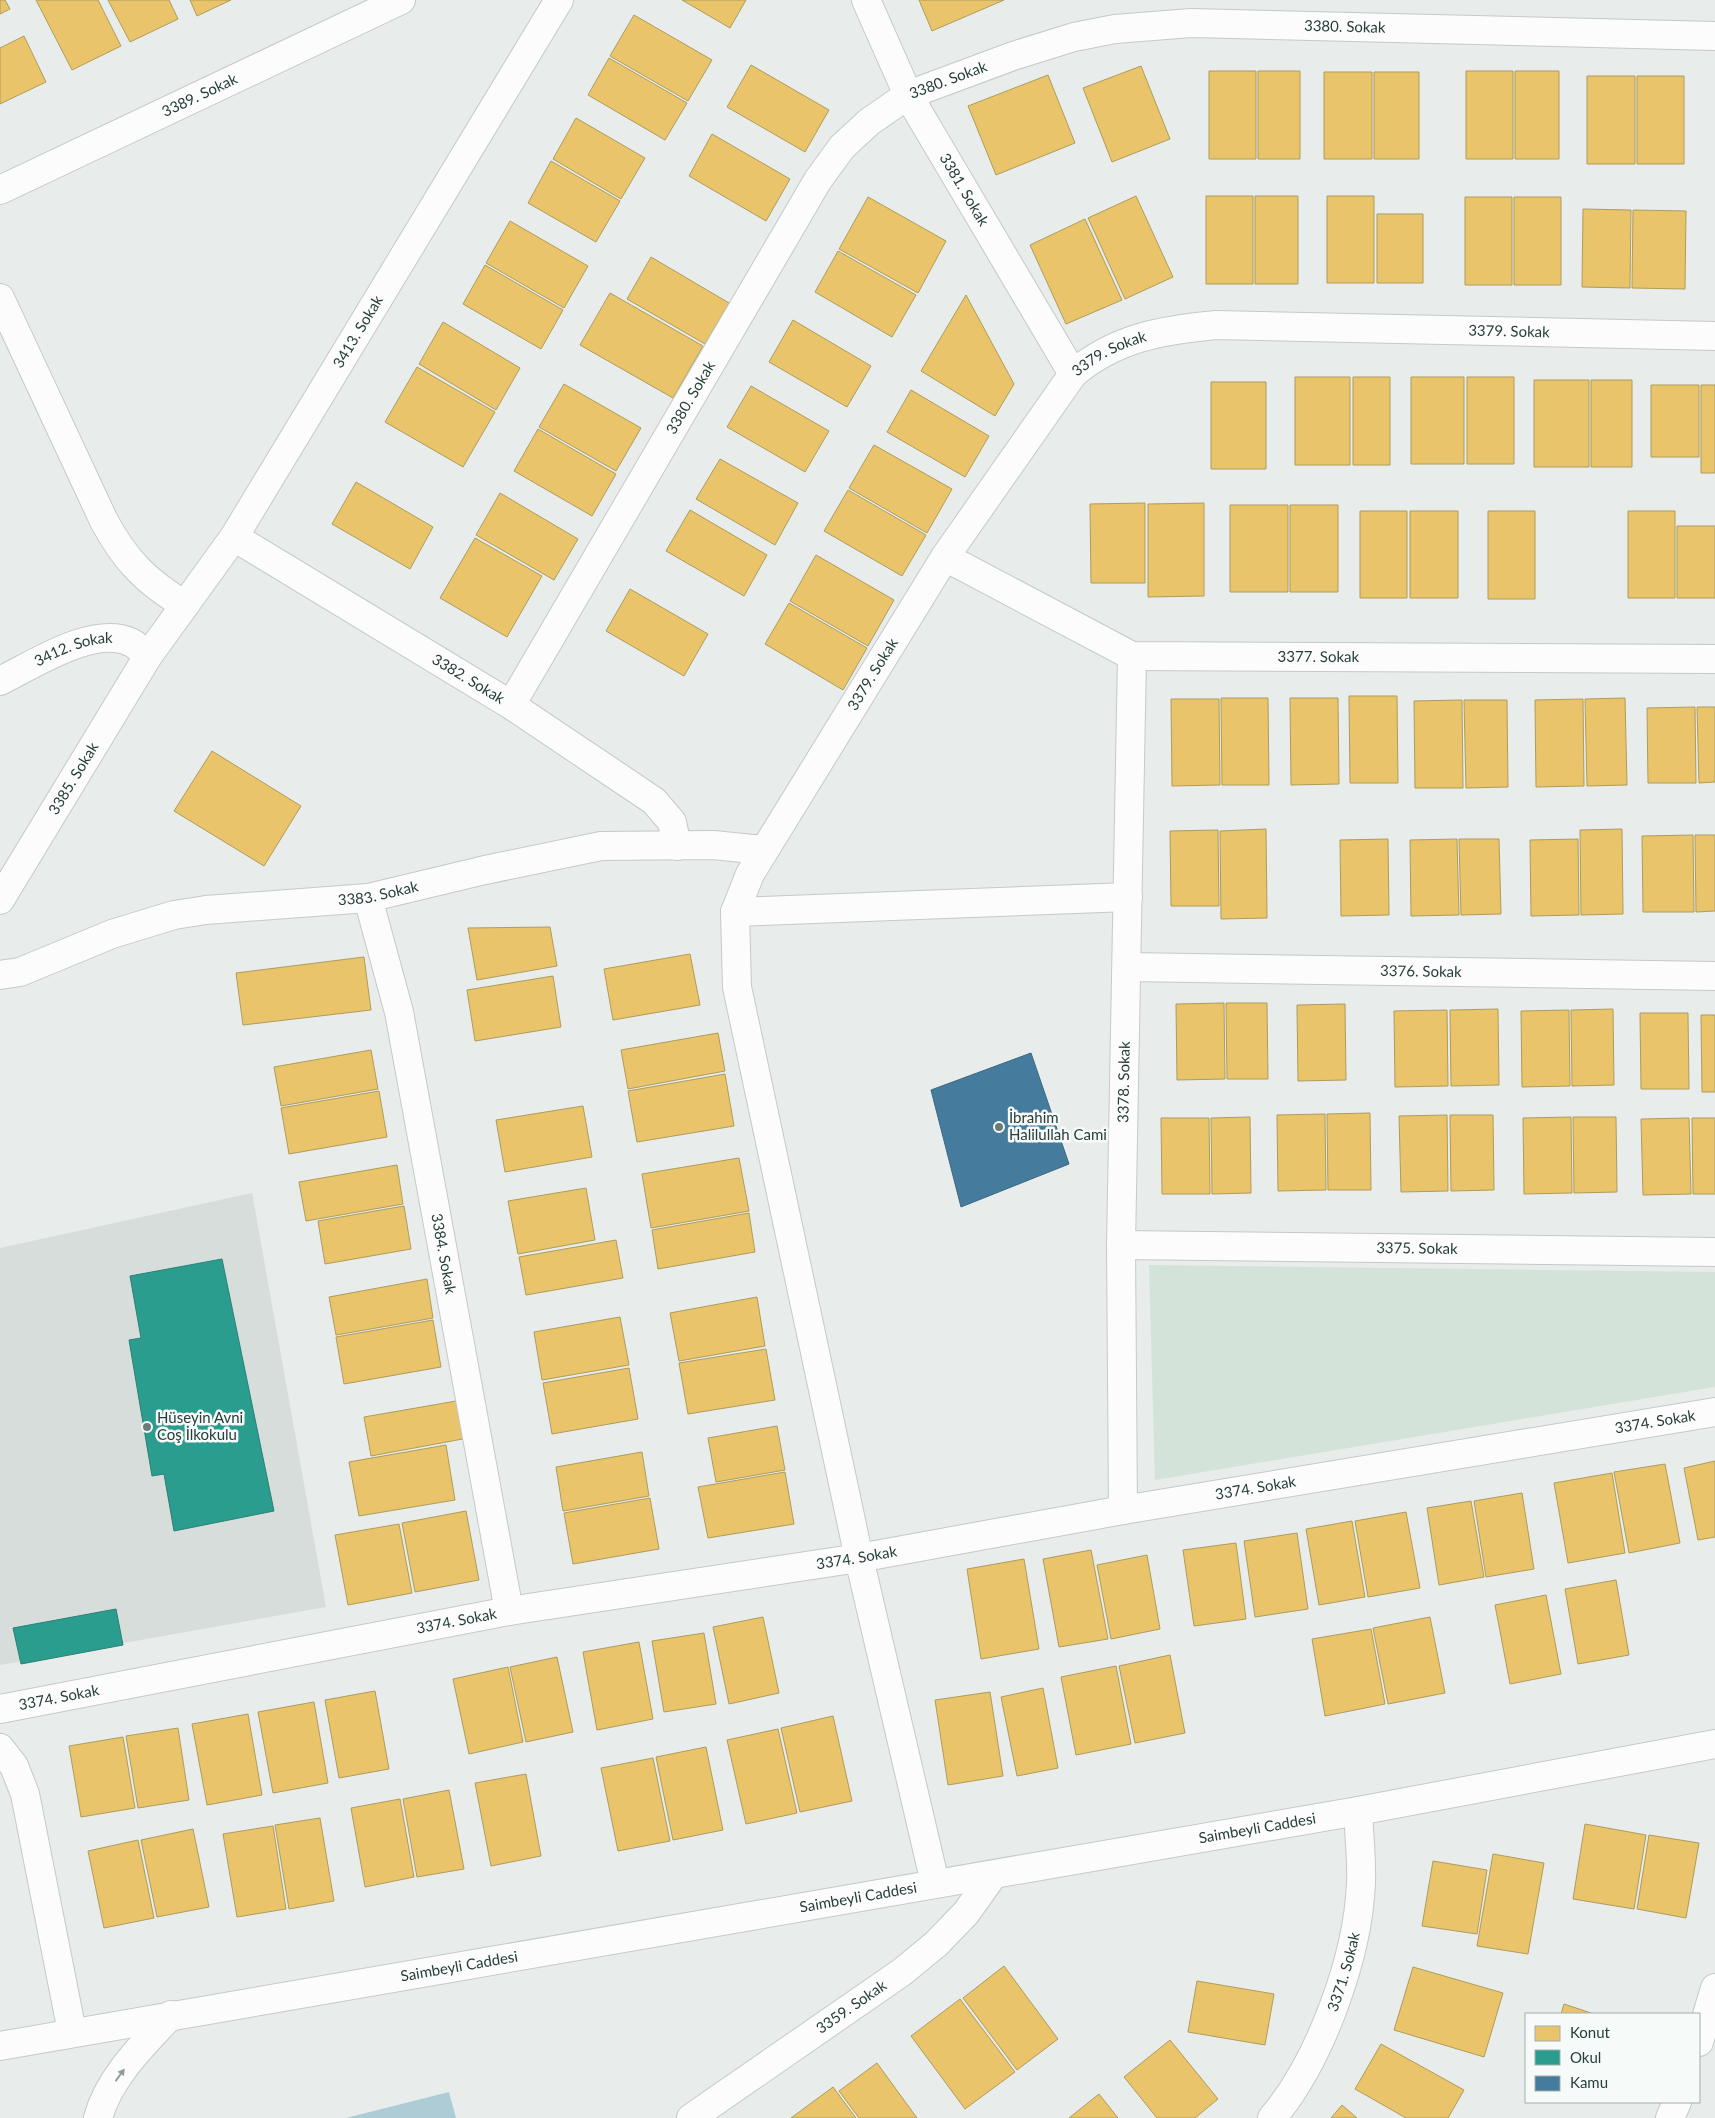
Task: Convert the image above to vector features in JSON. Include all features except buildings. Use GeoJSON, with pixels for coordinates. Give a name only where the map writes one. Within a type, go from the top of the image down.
{"type":"FeatureCollection","features":[{"type":"Feature","properties":{"kind":"street","name":"3389. Sokak"},"geometry":{"type":"LineString","coordinates":[[0,190],[401,0]]}},
{"type":"Feature","properties":{"kind":"street","name":"3413. Sokak"},"geometry":{"type":"LineString","coordinates":[[148,656],[234,537],[559,0]]}},
{"type":"Feature","properties":{"kind":"street","name":"3381. Sokak"},"geometry":{"type":"LineString","coordinates":[[866,0],[908,95],[1073,374]]}},
{"type":"Feature","properties":{"kind":"street","name":"3380. Sokak"},"geometry":{"type":"LineString","coordinates":[[511,705],[818,180],[842,147],[869,122],[908,95],[1014,56],[1074,37],[1157,24],[1299,25],[1715,36]]}},
{"type":"Feature","properties":{"kind":"street"},"geometry":{"type":"LineString","coordinates":[[0,298],[104,521],[120,549],[141,574],[162,591],[185,605]]}},
{"type":"Feature","properties":{"kind":"street","name":"3379. Sokak"},"geometry":{"type":"LineString","coordinates":[[735,912],[750,874],[764,850],[945,557],[1073,374],[1092,357],[1115,346],[1148,335],[1216,325],[1715,336]]}},
{"type":"Feature","properties":{"kind":"street","name":"3382. Sokak"},"geometry":{"type":"LineString","coordinates":[[234,537],[511,705],[654,801],[672,822],[677,846]]}},
{"type":"Feature","properties":{"kind":"street","name":"3377. Sokak"},"geometry":{"type":"LineString","coordinates":[[945,557],[1132,656],[1715,659]]}},
{"type":"Feature","properties":{"kind":"street","name":"3412. Sokak"},"geometry":{"type":"LineString","coordinates":[[0,681],[85,640],[110,638],[130,642],[148,656]]}},
{"type":"Feature","properties":{"kind":"street","name":"3385. Sokak"},"geometry":{"type":"LineString","coordinates":[[0,900],[148,656]]}},
{"type":"Feature","properties":{"kind":"street","name":"3378. Sokak"},"geometry":{"type":"LineString","coordinates":[[1123,1510],[1121,1245],[1132,656]]}},
{"type":"Feature","properties":{"kind":"street","name":"3383. Sokak"},"geometry":{"type":"LineString","coordinates":[[0,975],[20,972],[112,934],[174,915],[260,904],[368,898],[485,870],[601,846],[713,845],[764,850]]}},
{"type":"Feature","properties":{"kind":"street"},"geometry":{"type":"LineString","coordinates":[[935,1883],[859,1558],[737,987],[735,912],[1128,897]]}},
{"type":"Feature","properties":{"kind":"street","name":"3384. Sokak"},"geometry":{"type":"LineString","coordinates":[[368,898],[399,1012],[509,1611]]}},
{"type":"Feature","properties":{"kind":"street","name":"3376. Sokak"},"geometry":{"type":"LineString","coordinates":[[1126,967],[1715,976]]}},
{"type":"Feature","properties":{"kind":"street","name":"3375. Sokak"},"geometry":{"type":"LineString","coordinates":[[1121,1245],[1715,1252]]}},
{"type":"Feature","properties":{"kind":"street","name":"3374. Sokak"},"geometry":{"type":"LineString","coordinates":[[0,1709],[509,1611],[859,1558],[1123,1510],[1715,1412]]}},
{"type":"Feature","properties":{"kind":"street","name":"Saimbeyli Caddesi"},"geometry":{"type":"LineString","coordinates":[[0,2046],[72,2032],[1358,1811],[1715,1744]]}},
{"type":"Feature","properties":{"kind":"street"},"geometry":{"type":"LineString","coordinates":[[0,1748],[14,1766],[25,1794],[72,2032]]}},
{"type":"Feature","properties":{"kind":"street","name":"3371. Sokak"},"geometry":{"type":"LineString","coordinates":[[1272,2118],[1293,2090],[1330,2018],[1354,1936],[1361,1883],[1358,1811]]}},
{"type":"Feature","properties":{"kind":"street","name":"3359. Sokak"},"geometry":{"type":"LineString","coordinates":[[691,2118],[902,1972],[936,1944],[966,1912],[993,1875]]}},
{"type":"Feature","properties":{"kind":"street"},"geometry":{"type":"LineString","coordinates":[[1700,2039],[1715,1988]]}},
{"type":"Feature","properties":{"kind":"street"},"geometry":{"type":"LineString","coordinates":[[98,2118],[112,2086],[134,2055],[171,2015]]}},
{"type":"Feature","properties":{"kind":"street"},"geometry":{"type":"LineString","coordinates":[[1670,2118],[1677,2103]]}},
{"type":"Feature","properties":{"kind":"shaded area","name":"Hüseyin Avni Coş İlkokulu"},"geometry":{"type":"Polygon","coordinates":[[[252,1193],[326,1607],[0,1665],[0,1248],[252,1193]]]}},
{"type":"Feature","properties":{"kind":"shaded area"},"geometry":{"type":"Polygon","coordinates":[[[1149,1265],[1715,1272],[1715,1387],[1155,1480],[1149,1265]]]}},
{"type":"Feature","properties":{"kind":"water"},"geometry":{"type":"Polygon","coordinates":[[[449,2092],[456,2118],[346,2118],[449,2092]]]}},
{"type":"Feature","properties":{"kind":"place","name":"İbrahim Halilullah Cami"},"geometry":{"type":"Point","coordinates":[999,1127]}},
{"type":"Feature","properties":{"kind":"place","name":"Hüseyin Avni Coş İlkokulu"},"geometry":{"type":"Point","coordinates":[147,1427]}}]}
